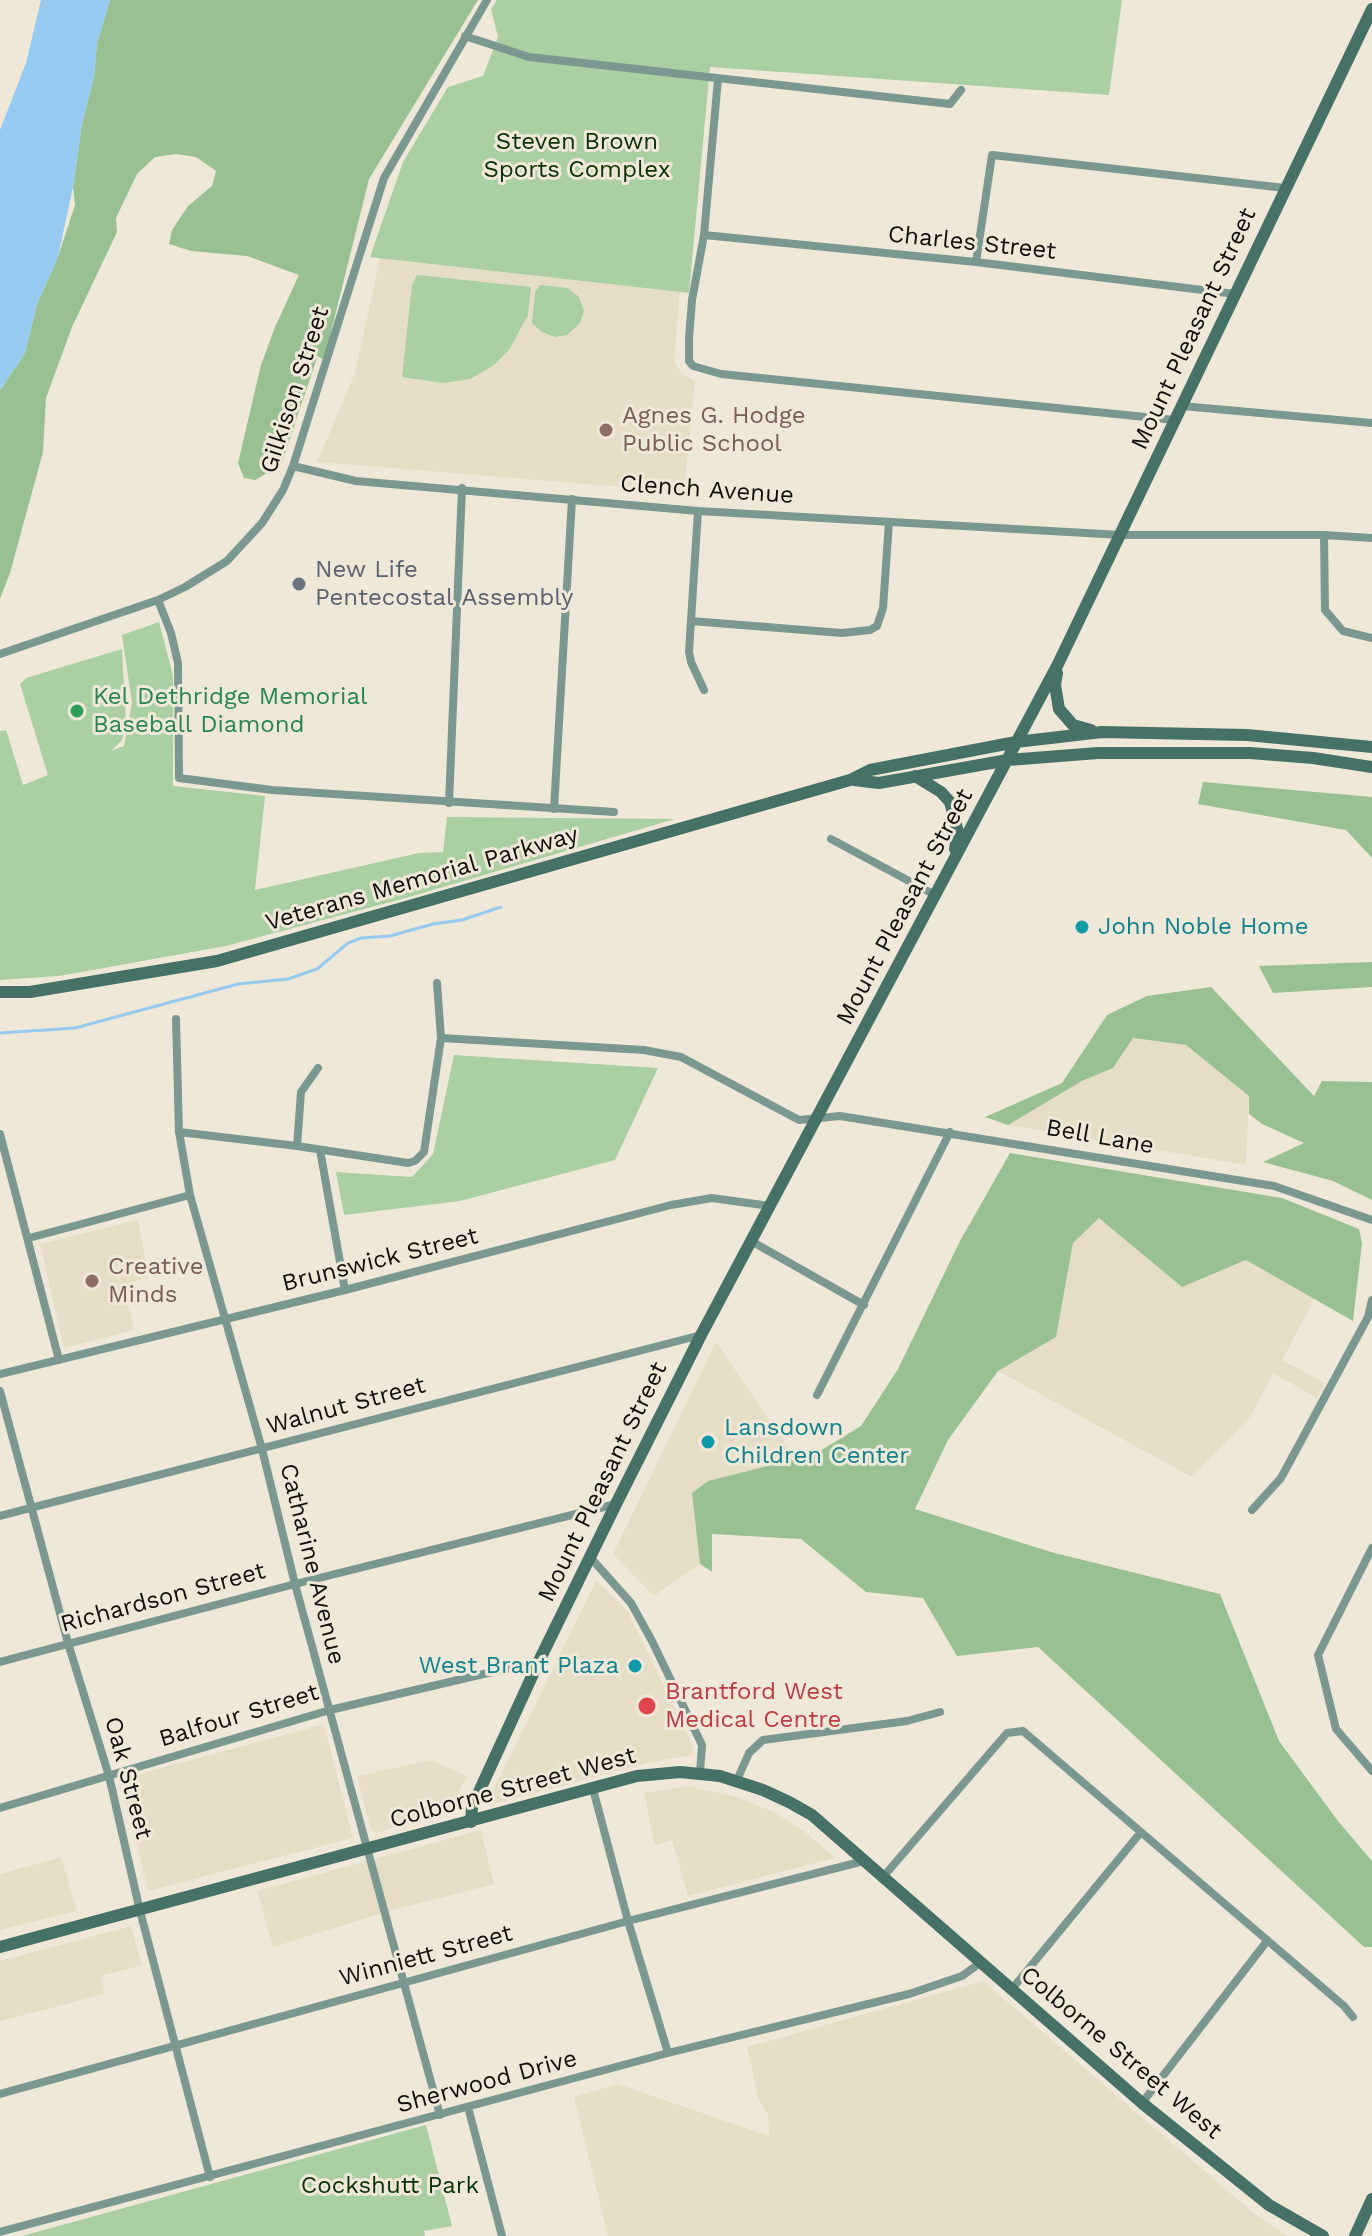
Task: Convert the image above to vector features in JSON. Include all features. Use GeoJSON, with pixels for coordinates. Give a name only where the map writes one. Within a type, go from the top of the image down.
{"type":"FeatureCollection","features":[{"type":"Feature","properties":{"kind":"main road","name":"Mount Pleasant Street"},"geometry":{"type":"LineString","coordinates":[[471,1822],[472,1807],[616,1504],[701,1335],[1058,664],[1372,9]]}},
{"type":"Feature","properties":{"kind":"main road"},"geometry":{"type":"LineString","coordinates":[[1058,664],[1055,685],[1059,709],[1073,725],[1102,732]]}},
{"type":"Feature","properties":{"kind":"main road","name":"Veterans Memorial Parkway"},"geometry":{"type":"LineString","coordinates":[[0,992],[30,992],[217,961],[850,780],[870,770],[1016,742],[1102,732],[1247,735],[1372,747]]}},
{"type":"Feature","properties":{"kind":"main road","name":"Veterans Memorial Parkway"},"geometry":{"type":"LineString","coordinates":[[850,780],[879,783],[1008,760],[1098,753],[1250,753],[1372,767]]}},
{"type":"Feature","properties":{"kind":"main road"},"geometry":{"type":"LineString","coordinates":[[915,776],[941,792],[950,802],[958,832],[953,860]]}},
{"type":"Feature","properties":{"kind":"main road","name":"Colborne Street West"},"geometry":{"type":"LineString","coordinates":[[0,1947],[637,1776],[700,1773],[737,1780],[812,1815],[1142,2103],[1269,2205],[1323,2236]]}},
{"type":"Feature","properties":{"kind":"main road"},"geometry":{"type":"LineString","coordinates":[[1355,2236],[1372,2199]]}},
{"type":"Feature","properties":{"kind":"street","name":"Gilkison Street"},"geometry":{"type":"LineString","coordinates":[[0,654],[158,600],[204,577],[238,550],[270,513],[293,466],[384,178],[487,0]]}},
{"type":"Feature","properties":{"kind":"street"},"geometry":{"type":"LineString","coordinates":[[465,36],[529,57],[718,79],[950,104],[961,90]]}},
{"type":"Feature","properties":{"kind":"street"},"geometry":{"type":"LineString","coordinates":[[718,79],[704,235],[692,300],[689,361],[693,366],[721,374],[1175,420]]}},
{"type":"Feature","properties":{"kind":"street"},"geometry":{"type":"LineString","coordinates":[[976,262],[992,155],[1285,188]]}},
{"type":"Feature","properties":{"kind":"street","name":"Charles Street"},"geometry":{"type":"LineString","coordinates":[[704,235],[976,262],[1235,294]]}},
{"type":"Feature","properties":{"kind":"street"},"geometry":{"type":"LineString","coordinates":[[1182,406],[1372,423]]}},
{"type":"Feature","properties":{"kind":"street","name":"Clench Avenue"},"geometry":{"type":"LineString","coordinates":[[293,466],[356,481],[698,511],[1121,535],[1324,535],[1372,538]]}},
{"type":"Feature","properties":{"kind":"street"},"geometry":{"type":"LineString","coordinates":[[449,803],[462,488]]}},
{"type":"Feature","properties":{"kind":"street"},"geometry":{"type":"LineString","coordinates":[[554,809],[572,499]]}},
{"type":"Feature","properties":{"kind":"street"},"geometry":{"type":"LineString","coordinates":[[698,511],[691,662],[704,690]]}},
{"type":"Feature","properties":{"kind":"street"},"geometry":{"type":"LineString","coordinates":[[691,621],[842,633],[870,630],[877,626],[883,608],[889,522]]}},
{"type":"Feature","properties":{"kind":"street"},"geometry":{"type":"LineString","coordinates":[[1324,535],[1325,610],[1343,631],[1372,638]]}},
{"type":"Feature","properties":{"kind":"street"},"geometry":{"type":"LineString","coordinates":[[158,600],[171,633],[178,663],[179,778],[272,790],[614,812]]}},
{"type":"Feature","properties":{"kind":"street"},"geometry":{"type":"LineString","coordinates":[[831,839],[935,895]]}},
{"type":"Feature","properties":{"kind":"street"},"geometry":{"type":"LineString","coordinates":[[179,1132],[408,1163],[420,1158],[424,1152],[441,1038],[437,983]]}},
{"type":"Feature","properties":{"kind":"street","name":"Catharine Avenue"},"geometry":{"type":"LineString","coordinates":[[176,1019],[179,1132],[190,1195],[227,1320],[295,1584],[440,2115]]}},
{"type":"Feature","properties":{"kind":"street","name":"Bell Lane"},"geometry":{"type":"LineString","coordinates":[[441,1038],[644,1050],[681,1057],[799,1120],[840,1116],[1274,1186],[1372,1220]]}},
{"type":"Feature","properties":{"kind":"street"},"geometry":{"type":"LineString","coordinates":[[297,1146],[301,1092],[318,1068]]}},
{"type":"Feature","properties":{"kind":"street"},"geometry":{"type":"LineString","coordinates":[[817,1395],[950,1132]]}},
{"type":"Feature","properties":{"kind":"street"},"geometry":{"type":"LineString","coordinates":[[0,1134],[59,1360]]}},
{"type":"Feature","properties":{"kind":"street"},"geometry":{"type":"LineString","coordinates":[[320,1150],[345,1290]]}},
{"type":"Feature","properties":{"kind":"street"},"geometry":{"type":"LineString","coordinates":[[29,1238],[190,1195]]}},
{"type":"Feature","properties":{"kind":"street","name":"Brunswick Street"},"geometry":{"type":"LineString","coordinates":[[0,1374],[227,1320],[671,1205],[712,1198],[770,1206]]}},
{"type":"Feature","properties":{"kind":"street"},"geometry":{"type":"LineString","coordinates":[[751,1241],[864,1305]]}},
{"type":"Feature","properties":{"kind":"street"},"geometry":{"type":"LineString","coordinates":[[1252,1510],[1281,1478],[1368,1317],[1372,1300]]}},
{"type":"Feature","properties":{"kind":"street","name":"Walnut Street"},"geometry":{"type":"LineString","coordinates":[[0,1516],[701,1335]]}},
{"type":"Feature","properties":{"kind":"street","name":"Oak Street"},"geometry":{"type":"LineString","coordinates":[[0,1391],[68,1643],[109,1776],[140,1911],[210,2177]]}},
{"type":"Feature","properties":{"kind":"street","name":"Richardson Street"},"geometry":{"type":"LineString","coordinates":[[0,1662],[616,1504]]}},
{"type":"Feature","properties":{"kind":"street"},"geometry":{"type":"LineString","coordinates":[[1372,1548],[1318,1655],[1336,1729],[1372,1771]]}},
{"type":"Feature","properties":{"kind":"street"},"geometry":{"type":"LineString","coordinates":[[590,1557],[631,1603],[652,1641],[702,1745],[700,1773]]}},
{"type":"Feature","properties":{"kind":"street","name":"Balfour Street"},"geometry":{"type":"LineString","coordinates":[[0,1808],[330,1710],[539,1661]]}},
{"type":"Feature","properties":{"kind":"street"},"geometry":{"type":"LineString","coordinates":[[737,1780],[749,1753],[763,1740],[907,1721],[940,1712]]}},
{"type":"Feature","properties":{"kind":"street"},"geometry":{"type":"LineString","coordinates":[[883,1877],[1007,1733],[1023,1731],[1344,2006],[1353,2017]]}},
{"type":"Feature","properties":{"kind":"street"},"geometry":{"type":"LineString","coordinates":[[593,1789],[628,1921],[668,2053]]}},
{"type":"Feature","properties":{"kind":"street"},"geometry":{"type":"LineString","coordinates":[[1012,1989],[1141,1832]]}},
{"type":"Feature","properties":{"kind":"street","name":"Winniett Street"},"geometry":{"type":"LineString","coordinates":[[0,2094],[628,1921],[864,1861]]}},
{"type":"Feature","properties":{"kind":"street"},"geometry":{"type":"LineString","coordinates":[[1142,2103],[1267,1941]]}},
{"type":"Feature","properties":{"kind":"street","name":"Sherwood Drive"},"geometry":{"type":"LineString","coordinates":[[0,2232],[668,2053],[909,1994],[962,1976],[980,1963]]}},
{"type":"Feature","properties":{"kind":"street"},"geometry":{"type":"LineString","coordinates":[[468,2107],[502,2236]]}},
{"type":"Feature","properties":{"kind":"shaded area"},"geometry":{"type":"Polygon","coordinates":[[[380,258],[680,292],[674,361],[682,374],[695,381],[684,492],[317,462],[355,373],[380,258]]]}},
{"type":"Feature","properties":{"kind":"shaded area"},"geometry":{"type":"Polygon","coordinates":[[[1133,1038],[1186,1045],[1249,1096],[1246,1165],[1008,1125],[1082,1081],[1113,1068],[1133,1038]]]}},
{"type":"Feature","properties":{"kind":"shaded area"},"geometry":{"type":"Polygon","coordinates":[[[1099,1217],[1182,1287],[1246,1260],[1315,1298],[1282,1360],[1325,1383],[1317,1398],[1273,1373],[1251,1416],[1192,1477],[998,1371],[1056,1337],[1073,1243],[1099,1217]]]}},
{"type":"Feature","properties":{"kind":"shaded area","name":"Creative Minds"},"geometry":{"type":"Polygon","coordinates":[[[138,1220],[149,1277],[123,1285],[134,1330],[64,1348],[40,1244],[138,1220]]]}},
{"type":"Feature","properties":{"kind":"shaded area"},"geometry":{"type":"Polygon","coordinates":[[[716,1342],[796,1459],[708,1481],[692,1493],[700,1564],[654,1596],[613,1554],[716,1342]]]}},
{"type":"Feature","properties":{"kind":"shaded area"},"geometry":{"type":"Polygon","coordinates":[[[596,1581],[629,1614],[693,1745],[693,1755],[647,1763],[490,1805],[489,1799],[596,1581]]]}},
{"type":"Feature","properties":{"kind":"shaded area"},"geometry":{"type":"Polygon","coordinates":[[[321,1725],[325,1729],[353,1838],[148,1891],[121,1779],[321,1725]]]}},
{"type":"Feature","properties":{"kind":"shaded area"},"geometry":{"type":"Polygon","coordinates":[[[431,1760],[467,1776],[449,1812],[376,1833],[371,1830],[357,1776],[431,1760]]]}},
{"type":"Feature","properties":{"kind":"shaded area"},"geometry":{"type":"Polygon","coordinates":[[[687,1786],[737,1797],[774,1812],[806,1833],[835,1858],[688,1896],[672,1840],[655,1845],[644,1793],[687,1786]]]}},
{"type":"Feature","properties":{"kind":"shaded area"},"geometry":{"type":"Polygon","coordinates":[[[481,1830],[494,1884],[396,1909],[273,1947],[257,1891],[481,1830]]]}},
{"type":"Feature","properties":{"kind":"shaded area"},"geometry":{"type":"Polygon","coordinates":[[[61,1857],[77,1911],[0,1930],[0,1874],[61,1857]]]}},
{"type":"Feature","properties":{"kind":"shaded area"},"geometry":{"type":"Polygon","coordinates":[[[131,1926],[142,1965],[101,1976],[105,1994],[0,2021],[0,1961],[131,1926]]]}},
{"type":"Feature","properties":{"kind":"shaded area"},"geometry":{"type":"Polygon","coordinates":[[[983,1981],[1256,2215],[1287,2236],[608,2236],[574,2097],[618,2084],[769,2136],[768,2115],[759,2100],[747,2047],[983,1981]]]}},
{"type":"Feature","properties":{"kind":"green space"},"geometry":{"type":"Polygon","coordinates":[[[110,0],[478,0],[369,179],[324,360],[298,345],[317,358],[281,465],[255,480],[244,478],[238,463],[261,365],[299,275],[247,256],[191,251],[169,244],[172,230],[188,206],[212,186],[216,171],[196,157],[176,154],[155,157],[137,174],[116,218],[117,232],[72,327],[46,398],[43,452],[0,599],[0,390],[25,353],[37,304],[58,257],[75,205],[73,187],[82,124],[94,77],[97,43],[110,0]]]}},
{"type":"Feature","properties":{"kind":"green space","name":"Steven Brown Sports Complex"},"geometry":{"type":"Polygon","coordinates":[[[497,0],[1122,0],[1109,95],[710,67],[689,293],[370,257],[403,162],[448,87],[483,76],[498,37],[491,9],[497,0]]]}},
{"type":"Feature","properties":{"kind":"green space"},"geometry":{"type":"Polygon","coordinates":[[[417,275],[531,287],[528,315],[509,350],[494,365],[470,379],[443,383],[402,377],[412,285],[417,275]]]}},
{"type":"Feature","properties":{"kind":"green space"},"geometry":{"type":"Polygon","coordinates":[[[540,285],[568,288],[579,297],[584,311],[580,323],[567,335],[555,337],[542,332],[532,323],[535,292],[540,285]]]}},
{"type":"Feature","properties":{"kind":"green space"},"geometry":{"type":"Polygon","coordinates":[[[159,622],[173,676],[173,786],[265,796],[255,890],[419,853],[443,852],[447,817],[675,819],[409,897],[226,946],[59,976],[0,980],[0,731],[6,730],[23,785],[48,775],[20,684],[26,678],[122,649],[126,723],[122,740],[111,751],[124,746],[132,703],[122,635],[159,622]]]}},
{"type":"Feature","properties":{"kind":"green space"},"geometry":{"type":"Polygon","coordinates":[[[1203,782],[1372,797],[1372,858],[1346,830],[1198,804],[1203,782]]]}},
{"type":"Feature","properties":{"kind":"green space"},"geometry":{"type":"Polygon","coordinates":[[[1372,962],[1372,987],[1273,993],[1259,966],[1372,962]]]}},
{"type":"Feature","properties":{"kind":"green space"},"geometry":{"type":"Polygon","coordinates":[[[1211,987],[1314,1096],[1322,1081],[1372,1082],[1372,1200],[1333,1181],[1263,1162],[1304,1143],[1262,1124],[1249,1114],[1249,1096],[1186,1045],[1133,1038],[1113,1068],[1082,1081],[1008,1125],[985,1117],[1062,1083],[1107,1015],[1147,996],[1211,987]]]}},
{"type":"Feature","properties":{"kind":"green space"},"geometry":{"type":"Polygon","coordinates":[[[454,1055],[658,1068],[615,1160],[460,1201],[344,1215],[336,1172],[412,1177],[433,1154],[454,1055]]]}},
{"type":"Feature","properties":{"kind":"green space"},"geometry":{"type":"Polygon","coordinates":[[[1010,1153],[1282,1198],[1359,1229],[1362,1243],[1353,1321],[1246,1260],[1182,1287],[1099,1218],[1073,1243],[1056,1337],[998,1371],[948,1440],[915,1509],[1051,1552],[1220,1594],[1279,1741],[1372,1861],[1372,1947],[1364,1947],[1038,1647],[957,1656],[923,1598],[866,1592],[801,1539],[712,1534],[712,1572],[700,1564],[692,1493],[708,1481],[815,1454],[861,1426],[898,1369],[960,1241],[1010,1153]]]}},
{"type":"Feature","properties":{"kind":"green space","name":"Cockshutt Park"},"geometry":{"type":"Polygon","coordinates":[[[426,2125],[452,2226],[424,2231],[425,2236],[22,2236],[426,2125]]]}},
{"type":"Feature","properties":{"kind":"water"},"geometry":{"type":"Polygon","coordinates":[[[41,0],[110,0],[97,43],[94,77],[82,124],[58,257],[37,304],[25,353],[0,390],[0,130],[26,63],[41,0]]]}},
{"type":"Feature","properties":{"kind":"waterway"},"geometry":{"type":"LineString","coordinates":[[0,1033],[75,1028],[238,984],[288,979],[317,969],[348,943],[361,938],[390,936],[462,920],[501,907]]}},
{"type":"Feature","properties":{"kind":"place","name":"Agnes G. Hodge Public School"},"geometry":{"type":"Point","coordinates":[606,430]}},
{"type":"Feature","properties":{"kind":"place","name":"New Life Pentecostal Assembly"},"geometry":{"type":"Point","coordinates":[299,584]}},
{"type":"Feature","properties":{"kind":"place","name":"Kel Dethridge Memorial Baseball Diamond"},"geometry":{"type":"Point","coordinates":[77,711]}},
{"type":"Feature","properties":{"kind":"place","name":"John Noble Home"},"geometry":{"type":"Point","coordinates":[1082,927]}},
{"type":"Feature","properties":{"kind":"place","name":"Creative Minds"},"geometry":{"type":"Point","coordinates":[92,1281]}},
{"type":"Feature","properties":{"kind":"place","name":"Lansdown Children Center"},"geometry":{"type":"Point","coordinates":[708,1442]}},
{"type":"Feature","properties":{"kind":"place","name":"West Brant Plaza"},"geometry":{"type":"Point","coordinates":[635,1666]}},
{"type":"Feature","properties":{"kind":"place","name":"Brantford West Medical Centre"},"geometry":{"type":"Point","coordinates":[647,1706]}}]}
